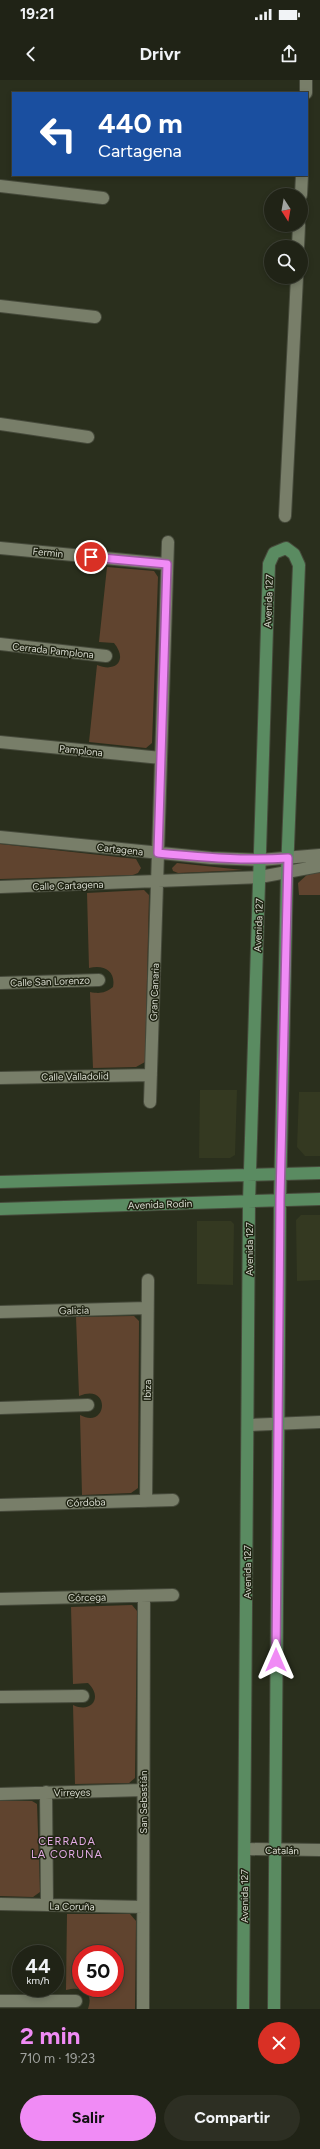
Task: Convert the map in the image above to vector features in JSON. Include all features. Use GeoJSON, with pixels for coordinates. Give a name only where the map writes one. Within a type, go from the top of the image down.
{"type":"FeatureCollection","features":[{"type":"Feature","properties":{"kind":"main road","name":"Avenida 127"},"geometry":{"type":"LineString","coordinates":[[243,2009],[249,1202],[269,564],[274,553],[286,548],[294,554],[299,565],[287,872],[280,1173],[274,2009]]}},
{"type":"Feature","properties":{"kind":"main road"},"geometry":{"type":"LineString","coordinates":[[0,1182],[320,1173]]}},
{"type":"Feature","properties":{"kind":"main road","name":"Avenida Rodin"},"geometry":{"type":"LineString","coordinates":[[0,1209],[249,1202],[280,1199],[320,1199]]}},
{"type":"Feature","properties":{"kind":"street"},"geometry":{"type":"LineString","coordinates":[[306,80],[306,92]]}},
{"type":"Feature","properties":{"kind":"street"},"geometry":{"type":"LineString","coordinates":[[301,188],[302,176]]}},
{"type":"Feature","properties":{"kind":"street"},"geometry":{"type":"LineString","coordinates":[[0,186],[104,198]]}},
{"type":"Feature","properties":{"kind":"street"},"geometry":{"type":"LineString","coordinates":[[285,516],[297,284]]}},
{"type":"Feature","properties":{"kind":"street"},"geometry":{"type":"LineString","coordinates":[[0,306],[95,317]]}},
{"type":"Feature","properties":{"kind":"street"},"geometry":{"type":"LineString","coordinates":[[0,424],[88,437]]}},
{"type":"Feature","properties":{"kind":"street"},"geometry":{"type":"LineString","coordinates":[[158,853],[168,542]]}},
{"type":"Feature","properties":{"kind":"street","name":"Fermin"},"geometry":{"type":"LineString","coordinates":[[0,548],[167,564]]}},
{"type":"Feature","properties":{"kind":"street","name":"Cerrada Pamplona"},"geometry":{"type":"LineString","coordinates":[[0,644],[106,656]]}},
{"type":"Feature","properties":{"kind":"street","name":"Pamplona"},"geometry":{"type":"LineString","coordinates":[[0,742],[161,758]]}},
{"type":"Feature","properties":{"kind":"street","name":"Cartagena"},"geometry":{"type":"LineString","coordinates":[[0,837],[158,853],[260,860],[320,855]]}},
{"type":"Feature","properties":{"kind":"street","name":"Gran Canaria"},"geometry":{"type":"LineString","coordinates":[[150,1102],[158,853]]}},
{"type":"Feature","properties":{"kind":"street"},"geometry":{"type":"LineString","coordinates":[[157,882],[260,877],[320,866]]}},
{"type":"Feature","properties":{"kind":"street","name":"Calle Cartagena"},"geometry":{"type":"LineString","coordinates":[[0,887],[157,882]]}},
{"type":"Feature","properties":{"kind":"street","name":"Calle San Lorenzo"},"geometry":{"type":"LineString","coordinates":[[0,983],[99,980]]}},
{"type":"Feature","properties":{"kind":"street","name":"Calle Valladolid"},"geometry":{"type":"LineString","coordinates":[[0,1078],[151,1074]]}},
{"type":"Feature","properties":{"kind":"street","name":"Ibiza"},"geometry":{"type":"LineString","coordinates":[[146,1501],[148,1280]]}},
{"type":"Feature","properties":{"kind":"street","name":"Galicia"},"geometry":{"type":"LineString","coordinates":[[0,1312],[148,1308]]}},
{"type":"Feature","properties":{"kind":"street"},"geometry":{"type":"LineString","coordinates":[[0,1408],[88,1405]]}},
{"type":"Feature","properties":{"kind":"street"},"geometry":{"type":"LineString","coordinates":[[248,1425],[278,1422],[320,1422]]}},
{"type":"Feature","properties":{"kind":"street","name":"Córdoba"},"geometry":{"type":"LineString","coordinates":[[0,1505],[173,1500]]}},
{"type":"Feature","properties":{"kind":"street","name":"Córcega"},"geometry":{"type":"LineString","coordinates":[[0,1599],[173,1595]]}},
{"type":"Feature","properties":{"kind":"street","name":"San Sebastián"},"geometry":{"type":"LineString","coordinates":[[143,2009],[144,1596]]}},
{"type":"Feature","properties":{"kind":"street"},"geometry":{"type":"LineString","coordinates":[[0,1697],[83,1696]]}},
{"type":"Feature","properties":{"kind":"street","name":"Virreyes"},"geometry":{"type":"LineString","coordinates":[[0,1794],[143,1790]]}},
{"type":"Feature","properties":{"kind":"street"},"geometry":{"type":"LineString","coordinates":[[46,1792],[47,1905]]}},
{"type":"Feature","properties":{"kind":"street","name":"Catalán"},"geometry":{"type":"LineString","coordinates":[[245,1849],[320,1850]]}},
{"type":"Feature","properties":{"kind":"street","name":"La Coruña"},"geometry":{"type":"LineString","coordinates":[[0,1904],[143,1907]]}},
{"type":"Feature","properties":{"kind":"street"},"geometry":{"type":"LineString","coordinates":[[0,2001],[76,2001]]}},
{"type":"Feature","properties":{"kind":"shaded area"},"geometry":{"type":"Polygon","coordinates":[[[107,567],[154,571],[158,577],[152,743],[146,748],[89,742],[97,665],[110,667],[114,666],[120,660],[118,649],[114,643],[99,642],[107,567]]]}},
{"type":"Feature","properties":{"kind":"shaded area"},"geometry":{"type":"Polygon","coordinates":[[[0,844],[136,859],[141,868],[138,873],[133,875],[0,879],[0,844]]]}},
{"type":"Feature","properties":{"kind":"shaded area"},"geometry":{"type":"Polygon","coordinates":[[[177,863],[243,870],[178,873],[173,871],[172,868],[177,863]]]}},
{"type":"Feature","properties":{"kind":"shaded area"},"geometry":{"type":"Polygon","coordinates":[[[320,872],[320,895],[299,895],[298,883],[309,873],[320,872]]]}},
{"type":"Feature","properties":{"kind":"shaded area"},"geometry":{"type":"Polygon","coordinates":[[[144,890],[149,895],[145,1062],[136,1067],[93,1068],[90,992],[100,993],[107,991],[113,987],[113,977],[108,970],[104,968],[89,968],[87,893],[144,890]]]}},
{"type":"Feature","properties":{"kind":"shaded area"},"geometry":{"type":"Polygon","coordinates":[[[200,1090],[237,1090],[235,1155],[230,1158],[199,1158],[200,1090]]]}},
{"type":"Feature","properties":{"kind":"shaded area"},"geometry":{"type":"Polygon","coordinates":[[[299,1092],[320,1092],[320,1156],[305,1156],[297,1147],[299,1092]]]}},
{"type":"Feature","properties":{"kind":"shaded area"},"geometry":{"type":"Polygon","coordinates":[[[301,1215],[320,1215],[320,1280],[297,1281],[296,1220],[301,1215]]]}},
{"type":"Feature","properties":{"kind":"shaded area"},"geometry":{"type":"Polygon","coordinates":[[[197,1221],[231,1221],[234,1224],[233,1285],[197,1284],[197,1221]]]}},
{"type":"Feature","properties":{"kind":"shaded area"},"geometry":{"type":"Polygon","coordinates":[[[134,1316],[139,1321],[138,1488],[131,1493],[82,1495],[80,1415],[89,1418],[96,1416],[100,1412],[102,1406],[101,1400],[97,1395],[89,1393],[79,1396],[76,1317],[134,1316]]]}},
{"type":"Feature","properties":{"kind":"shaded area"},"geometry":{"type":"Polygon","coordinates":[[[132,1605],[137,1611],[135,1778],[129,1783],[75,1784],[73,1705],[80,1707],[90,1706],[93,1703],[95,1694],[88,1683],[73,1684],[71,1607],[132,1605]]]}},
{"type":"Feature","properties":{"kind":"shaded area"},"geometry":{"type":"Polygon","coordinates":[[[0,1801],[32,1801],[37,1804],[40,1892],[33,1897],[0,1896],[0,1801]]]}},
{"type":"Feature","properties":{"kind":"shaded area"},"geometry":{"type":"Polygon","coordinates":[[[67,1914],[130,1914],[136,1921],[135,2009],[88,2009],[89,1997],[124,1997],[124,1945],[72,1945],[72,1989],[66,1990],[67,1914]]]}},
{"type":"Feature","properties":{"kind":"district","name":"CERRADA LA CORUÑA"},"geometry":{"type":"Point","coordinates":[67,1847]}},
{"type":"Feature","properties":{"kind":"route"},"geometry":{"type":"LineString","coordinates":[[91,557],[167,564],[158,853],[211,858],[260,860],[288,858],[280,1199],[276,1660]]}}]}
